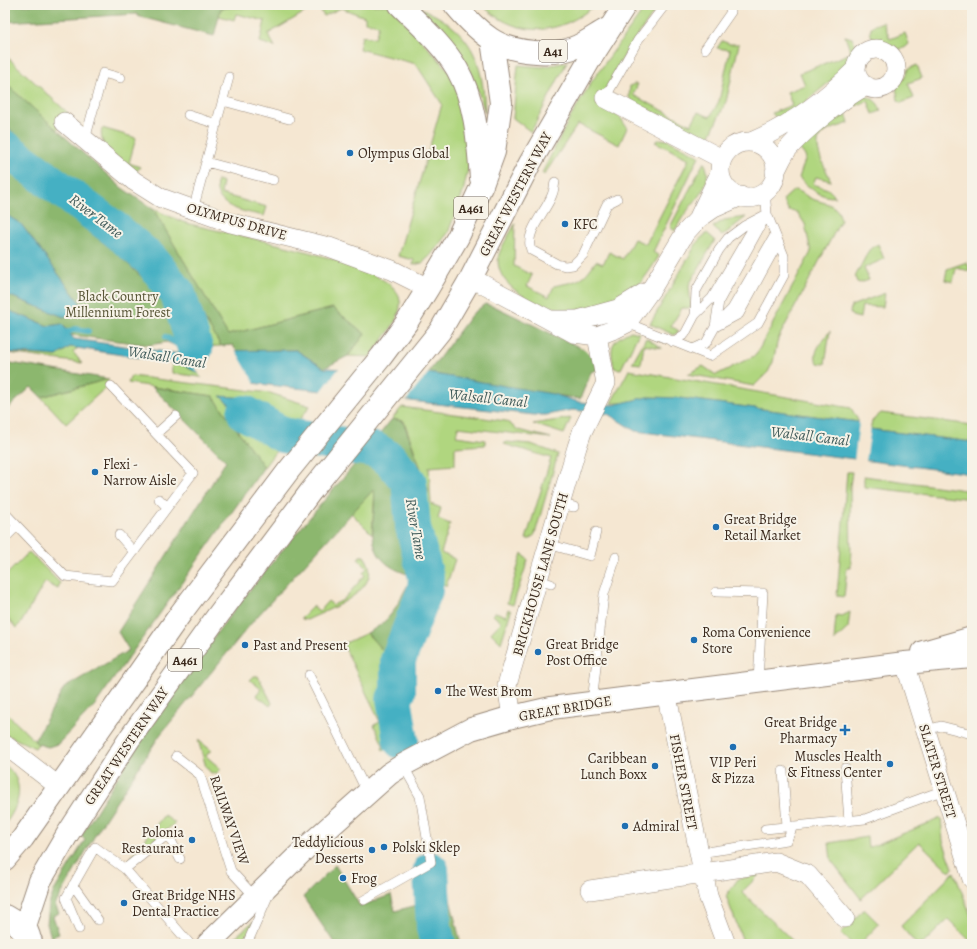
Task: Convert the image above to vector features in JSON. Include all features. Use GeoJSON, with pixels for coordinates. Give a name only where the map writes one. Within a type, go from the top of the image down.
{"type":"FeatureCollection","features":[{"type":"Feature","properties":{"kind":"main road"},"geometry":{"type":"LineString","coordinates":[[400,5],[442,48],[456,68],[466,88],[477,127],[482,185]]}},
{"type":"Feature","properties":{"kind":"main road","name":"A41"},"geometry":{"type":"LineString","coordinates":[[441,5],[469,22],[492,40],[526,52],[550,52],[577,46],[610,27],[625,5]]}},
{"type":"Feature","properties":{"kind":"main road","name":"A41"},"geometry":{"type":"LineString","coordinates":[[455,5],[469,22]]}},
{"type":"Feature","properties":{"kind":"main road","name":"GREAT WESTERN WAY"},"geometry":{"type":"LineString","coordinates":[[31,940],[25,926],[40,881],[67,834],[134,732],[311,490],[440,331],[471,278],[530,163],[610,27]]}},
{"type":"Feature","properties":{"kind":"main road","name":"A461"},"geometry":{"type":"LineString","coordinates":[[5,858],[23,838],[58,786],[181,613],[289,470],[381,357],[407,322],[428,288],[458,237],[482,185],[494,152],[500,103],[492,40]]}},
{"type":"Feature","properties":{"kind":"main road","name":"GREAT BRIDGE"},"geometry":{"type":"LineString","coordinates":[[905,663],[926,651],[972,638]]}},
{"type":"Feature","properties":{"kind":"main road","name":"GREAT BRIDGE"},"geometry":{"type":"LineString","coordinates":[[208,944],[316,839],[368,793],[403,765],[468,731],[512,717],[551,708],[666,692],[905,663],[972,657]]}},
{"type":"Feature","properties":{"kind":"main road"},"geometry":{"type":"LineString","coordinates":[[5,916],[15,922],[31,940]]}},
{"type":"Feature","properties":{"kind":"street"},"geometry":{"type":"LineString","coordinates":[[698,219],[721,166],[734,146],[751,142],[774,132],[801,115],[844,81],[856,69],[862,55],[873,50],[885,52],[894,61],[896,74],[888,85],[876,89],[867,86],[859,79],[856,69]]}},
{"type":"Feature","properties":{"kind":"street"},"geometry":{"type":"LineString","coordinates":[[721,166],[724,184],[730,191],[748,198],[757,196],[765,191],[771,184],[775,172],[787,150],[846,98],[867,86]]}},
{"type":"Feature","properties":{"kind":"street"},"geometry":{"type":"LineString","coordinates":[[605,98],[721,166]]}},
{"type":"Feature","properties":{"kind":"street","name":"OLYMPUS DRIVE"},"geometry":{"type":"LineString","coordinates":[[64,122],[134,181],[161,198],[231,223],[329,247],[392,270],[428,288]]}},
{"type":"Feature","properties":{"kind":"street"},"geometry":{"type":"LineString","coordinates":[[751,142],[766,149],[772,157],[775,172]]}},
{"type":"Feature","properties":{"kind":"street"},"geometry":{"type":"LineString","coordinates":[[471,278],[574,333],[597,336],[627,322],[652,288],[685,234],[698,219],[714,208],[741,196]]}},
{"type":"Feature","properties":{"kind":"street"},"geometry":{"type":"LineString","coordinates":[[551,320],[578,320],[618,309],[652,288]]}},
{"type":"Feature","properties":{"kind":"street","name":"BRICKHOUSE LANE SOUTH"},"geometry":{"type":"LineString","coordinates":[[512,717],[507,685],[544,582],[548,544],[567,505],[582,432],[606,383],[597,336]]}},
{"type":"Feature","properties":{"kind":"street","name":"SLATER STREET"},"geometry":{"type":"LineString","coordinates":[[905,663],[972,879]]}},
{"type":"Feature","properties":{"kind":"street","name":"FISHER STREET"},"geometry":{"type":"LineString","coordinates":[[666,692],[708,896],[726,944]]}},
{"type":"Feature","properties":{"kind":"street"},"geometry":{"type":"LineString","coordinates":[[5,745],[58,786]]}},
{"type":"Feature","properties":{"kind":"street"},"geometry":{"type":"LineString","coordinates":[[590,890],[776,862],[808,875],[845,918]]}},
{"type":"Feature","properties":{"kind":"lane"},"geometry":{"type":"LineString","coordinates":[[605,98],[638,40],[665,5]]}},
{"type":"Feature","properties":{"kind":"lane"},"geometry":{"type":"LineString","coordinates":[[705,49],[731,12],[729,5]]}},
{"type":"Feature","properties":{"kind":"lane"},"geometry":{"type":"LineString","coordinates":[[85,140],[103,73],[121,78]]}},
{"type":"Feature","properties":{"kind":"lane"},"geometry":{"type":"LineString","coordinates":[[193,210],[229,77]]}},
{"type":"Feature","properties":{"kind":"lane"},"geometry":{"type":"LineString","coordinates":[[223,102],[289,119]]}},
{"type":"Feature","properties":{"kind":"lane"},"geometry":{"type":"LineString","coordinates":[[188,115],[217,124]]}},
{"type":"Feature","properties":{"kind":"lane"},"geometry":{"type":"LineString","coordinates":[[206,162],[273,180]]}},
{"type":"Feature","properties":{"kind":"lane"},"geometry":{"type":"LineString","coordinates":[[555,182],[552,195],[531,233],[529,243],[531,250],[565,266],[573,265],[583,255],[607,204],[617,199]]}},
{"type":"Feature","properties":{"kind":"lane"},"geometry":{"type":"LineString","coordinates":[[627,322],[710,356],[758,323],[784,275],[784,256],[776,239],[768,214],[765,191]]}},
{"type":"Feature","properties":{"kind":"lane"},"geometry":{"type":"LineString","coordinates":[[695,315],[696,291],[719,250],[728,238],[744,226],[768,214]]}},
{"type":"Feature","properties":{"kind":"lane"},"geometry":{"type":"LineString","coordinates":[[715,327],[719,301],[768,214]]}},
{"type":"Feature","properties":{"kind":"lane"},"geometry":{"type":"LineString","coordinates":[[673,342],[685,334],[695,315],[712,298],[759,218]]}},
{"type":"Feature","properties":{"kind":"lane"},"geometry":{"type":"LineString","coordinates":[[693,350],[706,343],[715,327],[732,309],[776,239]]}},
{"type":"Feature","properties":{"kind":"lane"},"geometry":{"type":"LineString","coordinates":[[5,513],[65,576],[112,581],[193,473],[111,386]]}},
{"type":"Feature","properties":{"kind":"lane"},"geometry":{"type":"LineString","coordinates":[[156,434],[176,416]]}},
{"type":"Feature","properties":{"kind":"lane"},"geometry":{"type":"LineString","coordinates":[[159,499],[167,507]]}},
{"type":"Feature","properties":{"kind":"lane"},"geometry":{"type":"LineString","coordinates":[[5,538],[17,526]]}},
{"type":"Feature","properties":{"kind":"lane"},"geometry":{"type":"LineString","coordinates":[[548,544],[590,556],[596,532]]}},
{"type":"Feature","properties":{"kind":"lane"},"geometry":{"type":"LineString","coordinates":[[119,536],[134,552]]}},
{"type":"Feature","properties":{"kind":"lane"},"geometry":{"type":"LineString","coordinates":[[592,702],[604,594],[616,556]]}},
{"type":"Feature","properties":{"kind":"lane"},"geometry":{"type":"LineString","coordinates":[[716,592],[754,589],[763,592],[758,681]]}},
{"type":"Feature","properties":{"kind":"lane"},"geometry":{"type":"LineString","coordinates":[[309,676],[368,793]]}},
{"type":"Feature","properties":{"kind":"lane"},"geometry":{"type":"LineString","coordinates":[[926,730],[941,726],[972,734]]}},
{"type":"Feature","properties":{"kind":"lane","name":"RAILWAY VIEW"},"geometry":{"type":"LineString","coordinates":[[176,756],[200,775],[231,871],[255,897]]}},
{"type":"Feature","properties":{"kind":"lane"},"geometry":{"type":"LineString","coordinates":[[364,900],[431,862],[420,796],[403,765]]}},
{"type":"Feature","properties":{"kind":"lane"},"geometry":{"type":"LineString","coordinates":[[844,768],[849,821]]}},
{"type":"Feature","properties":{"kind":"lane"},"geometry":{"type":"LineString","coordinates":[[699,853],[786,840],[790,826],[783,771]]}},
{"type":"Feature","properties":{"kind":"lane"},"geometry":{"type":"LineString","coordinates":[[765,829],[865,819],[944,790]]}},
{"type":"Feature","properties":{"kind":"lane"},"geometry":{"type":"LineString","coordinates":[[125,868],[168,834],[180,859]]}},
{"type":"Feature","properties":{"kind":"lane"},"geometry":{"type":"LineString","coordinates":[[78,929],[66,898],[96,846],[125,868],[190,944]]}},
{"type":"Feature","properties":{"kind":"lane"},"geometry":{"type":"LineString","coordinates":[[247,944],[276,878]]}},
{"type":"Feature","properties":{"kind":"lane"},"geometry":{"type":"LineString","coordinates":[[73,886],[98,920]]}},
{"type":"Feature","properties":{"kind":"green space"},"geometry":{"type":"Polygon","coordinates":[[[5,5],[277,5],[221,8],[214,36],[137,16],[137,14],[5,22],[5,5]]]}},
{"type":"Feature","properties":{"kind":"green space"},"geometry":{"type":"Polygon","coordinates":[[[277,5],[317,5],[268,34],[275,47],[260,42],[265,21],[236,14],[234,20],[219,16],[221,8],[277,5]]]}},
{"type":"Feature","properties":{"kind":"green space"},"geometry":{"type":"Polygon","coordinates":[[[317,5],[389,5],[460,83],[471,156],[463,192],[448,233],[430,256],[422,263],[413,265],[414,260],[398,256],[442,104],[416,64],[359,49],[362,36],[375,38],[379,25],[365,22],[365,17],[341,8],[324,16],[317,5]]]}},
{"type":"Feature","properties":{"kind":"green space"},"geometry":{"type":"Polygon","coordinates":[[[482,5],[595,5],[567,23],[553,28],[538,29],[524,28],[510,24],[496,16],[482,5]]]}},
{"type":"Feature","properties":{"kind":"green space"},"geometry":{"type":"Polygon","coordinates":[[[647,5],[659,5],[627,51],[599,100],[601,106],[620,117],[627,128],[619,145],[578,124],[544,175],[542,173],[570,118],[592,81],[647,5]]]}},
{"type":"Feature","properties":{"kind":"green space"},"geometry":{"type":"Polygon","coordinates":[[[418,7],[451,25],[471,48],[477,61],[481,76],[485,113],[474,80],[462,55],[442,29],[418,7]]]}},
{"type":"Feature","properties":{"kind":"green space"},"geometry":{"type":"Polygon","coordinates":[[[883,22],[890,39],[905,33],[909,44],[901,49],[896,49],[887,47],[873,40],[870,32],[872,26],[883,22]]]}},
{"type":"Feature","properties":{"kind":"green space"},"geometry":{"type":"Polygon","coordinates":[[[845,36],[852,38],[856,47],[851,64],[780,123],[772,113],[792,105],[787,92],[805,85],[800,73],[851,53],[845,36]]]}},
{"type":"Feature","properties":{"kind":"green space"},"geometry":{"type":"Polygon","coordinates":[[[722,41],[730,44],[739,44],[726,102],[708,139],[633,102],[629,97],[630,86],[638,84],[633,95],[691,125],[698,112],[710,117],[719,101],[730,50],[717,48],[722,41]]]}},
{"type":"Feature","properties":{"kind":"green space"},"geometry":{"type":"Polygon","coordinates":[[[5,55],[69,114],[57,130],[5,83],[5,55]]]}},
{"type":"Feature","properties":{"kind":"green space"},"geometry":{"type":"Polygon","coordinates":[[[567,62],[531,132],[513,118],[518,65],[542,67],[567,62]]]}},
{"type":"Feature","properties":{"kind":"green space"},"geometry":{"type":"Polygon","coordinates":[[[917,65],[922,78],[908,83],[914,98],[901,103],[898,100],[896,87],[904,79],[908,69],[917,65]]]}},
{"type":"Feature","properties":{"kind":"green space"},"geometry":{"type":"Polygon","coordinates":[[[5,83],[122,188],[153,209],[228,335],[333,308],[365,334],[348,356],[324,368],[296,350],[236,351],[233,345],[221,346],[179,277],[147,236],[85,193],[17,136],[5,124],[5,83]]]}},
{"type":"Feature","properties":{"kind":"green space"},"geometry":{"type":"Polygon","coordinates":[[[863,95],[874,100],[881,111],[873,114],[868,101],[845,110],[849,123],[825,132],[820,136],[818,148],[822,162],[831,181],[816,177],[813,184],[828,189],[836,197],[820,194],[811,189],[799,178],[806,157],[798,147],[863,95]]]}},
{"type":"Feature","properties":{"kind":"green space"},"geometry":{"type":"Polygon","coordinates":[[[5,124],[17,136],[147,236],[179,277],[221,346],[190,348],[172,309],[147,282],[114,251],[5,167],[5,124]]]}},
{"type":"Feature","properties":{"kind":"green space"},"geometry":{"type":"Polygon","coordinates":[[[102,128],[136,138],[129,163],[140,167],[137,171],[132,171],[110,153],[103,142],[101,135],[102,128]]]}},
{"type":"Feature","properties":{"kind":"green space"},"geometry":{"type":"Polygon","coordinates":[[[660,139],[668,140],[699,156],[653,252],[659,256],[633,291],[615,302],[603,306],[583,310],[571,310],[560,309],[536,302],[514,289],[505,280],[500,270],[498,259],[502,247],[515,224],[514,266],[532,275],[527,286],[549,297],[554,286],[579,280],[587,273],[596,261],[603,264],[609,252],[623,259],[634,239],[646,244],[689,159],[655,142],[660,139]]]}},
{"type":"Feature","properties":{"kind":"green space"},"geometry":{"type":"Polygon","coordinates":[[[704,162],[707,170],[706,183],[703,190],[682,218],[675,231],[670,227],[704,162]]]}},
{"type":"Feature","properties":{"kind":"green space","name":"Black Country Millennium Forest"},"geometry":{"type":"Polygon","coordinates":[[[5,167],[114,251],[147,282],[172,309],[190,348],[183,349],[167,342],[149,345],[71,335],[62,324],[48,326],[5,309],[5,294],[64,317],[80,303],[21,224],[5,214],[5,167]]]}},
{"type":"Feature","properties":{"kind":"green space"},"geometry":{"type":"Polygon","coordinates":[[[217,180],[223,182],[221,194],[267,207],[264,216],[239,210],[224,202],[219,197],[217,180]]]}},
{"type":"Feature","properties":{"kind":"green space"},"geometry":{"type":"Polygon","coordinates":[[[794,190],[801,192],[810,198],[829,204],[837,210],[841,220],[778,339],[773,362],[768,372],[754,386],[688,374],[703,366],[716,375],[756,355],[811,252],[805,224],[797,212],[789,211],[783,200],[794,190]]]}},
{"type":"Feature","properties":{"kind":"green space"},"geometry":{"type":"Polygon","coordinates":[[[153,209],[183,222],[301,250],[365,271],[388,283],[399,296],[399,312],[396,320],[370,357],[348,356],[365,334],[333,308],[228,335],[153,209]]]}},
{"type":"Feature","properties":{"kind":"green space"},"geometry":{"type":"Polygon","coordinates":[[[746,217],[722,236],[713,227],[724,220],[746,217]]]}},
{"type":"Feature","properties":{"kind":"green space"},"geometry":{"type":"Polygon","coordinates":[[[707,233],[715,240],[689,285],[691,308],[682,308],[671,326],[679,331],[674,335],[650,324],[698,241],[707,233]]]}},
{"type":"Feature","properties":{"kind":"green space"},"geometry":{"type":"Polygon","coordinates":[[[878,244],[884,259],[864,268],[869,280],[860,283],[857,282],[855,277],[869,250],[878,244]]]}},
{"type":"Feature","properties":{"kind":"green space"},"geometry":{"type":"Polygon","coordinates":[[[967,262],[970,271],[956,268],[953,282],[945,280],[947,269],[967,262]]]}},
{"type":"Feature","properties":{"kind":"green space"},"geometry":{"type":"Polygon","coordinates":[[[885,293],[883,307],[862,306],[860,318],[852,316],[850,313],[851,306],[885,293]]]}},
{"type":"Feature","properties":{"kind":"green space"},"geometry":{"type":"Polygon","coordinates":[[[485,304],[498,308],[585,350],[595,360],[597,370],[591,372],[580,399],[428,373],[472,314],[485,304]]]}},
{"type":"Feature","properties":{"kind":"green space"},"geometry":{"type":"Polygon","coordinates":[[[631,331],[639,333],[621,369],[614,368],[612,354],[613,345],[615,341],[631,331]]]}},
{"type":"Feature","properties":{"kind":"green space"},"geometry":{"type":"Polygon","coordinates":[[[830,331],[825,364],[817,363],[817,350],[821,342],[830,331]]]}},
{"type":"Feature","properties":{"kind":"green space"},"geometry":{"type":"Polygon","coordinates":[[[646,338],[662,348],[644,345],[641,364],[632,363],[646,338]]]}},
{"type":"Feature","properties":{"kind":"green space"},"geometry":{"type":"Polygon","coordinates":[[[70,347],[78,348],[73,352],[82,363],[8,353],[57,356],[70,347]]]}},
{"type":"Feature","properties":{"kind":"green space"},"geometry":{"type":"Polygon","coordinates":[[[5,362],[109,379],[41,397],[31,387],[5,411],[5,362]]]}},
{"type":"Feature","properties":{"kind":"green space"},"geometry":{"type":"Polygon","coordinates":[[[172,362],[181,364],[207,378],[172,373],[172,362]]]}},
{"type":"Feature","properties":{"kind":"green space"},"geometry":{"type":"Polygon","coordinates":[[[629,370],[851,408],[859,422],[680,398],[647,397],[623,403],[611,403],[629,370]]]}},
{"type":"Feature","properties":{"kind":"green space"},"geometry":{"type":"Polygon","coordinates":[[[131,376],[270,393],[310,406],[264,467],[213,396],[128,383],[131,376]]]}},
{"type":"Feature","properties":{"kind":"green space"},"geometry":{"type":"Polygon","coordinates":[[[109,379],[105,388],[66,424],[41,397],[109,379]]]}},
{"type":"Feature","properties":{"kind":"green space"},"geometry":{"type":"Polygon","coordinates":[[[152,387],[213,396],[264,467],[95,705],[58,744],[48,747],[38,744],[34,741],[64,688],[129,650],[118,632],[226,461],[152,387]]]}},
{"type":"Feature","properties":{"kind":"green space"},"geometry":{"type":"Polygon","coordinates":[[[402,407],[506,421],[518,430],[551,438],[458,427],[456,436],[485,440],[485,445],[455,447],[455,465],[429,467],[431,504],[441,508],[438,519],[450,524],[441,553],[455,559],[446,587],[442,583],[426,515],[428,489],[404,421],[392,419],[402,407]]]}},
{"type":"Feature","properties":{"kind":"green space"},"geometry":{"type":"Polygon","coordinates":[[[881,413],[972,425],[972,442],[870,429],[872,421],[881,413]]]}},
{"type":"Feature","properties":{"kind":"green space"},"geometry":{"type":"Polygon","coordinates":[[[571,418],[564,434],[533,424],[571,418]]]}},
{"type":"Feature","properties":{"kind":"green space"},"geometry":{"type":"Polygon","coordinates":[[[392,419],[403,421],[428,489],[426,515],[442,583],[416,577],[393,568],[384,561],[378,553],[374,541],[373,526],[375,503],[374,489],[254,620],[160,735],[98,830],[55,905],[59,913],[53,916],[59,934],[51,937],[47,924],[49,904],[54,891],[85,840],[81,836],[138,746],[198,658],[241,601],[392,419]]]}},
{"type":"Feature","properties":{"kind":"green space"},"geometry":{"type":"Polygon","coordinates":[[[506,442],[531,444],[558,454],[535,534],[531,539],[526,539],[551,458],[504,444],[506,442]]]}},
{"type":"Feature","properties":{"kind":"green space"},"geometry":{"type":"Polygon","coordinates":[[[847,472],[852,472],[850,486],[851,568],[847,568],[844,597],[837,596],[847,472]]]}},
{"type":"Feature","properties":{"kind":"green space"},"geometry":{"type":"Polygon","coordinates":[[[864,476],[972,491],[972,499],[864,487],[864,476]]]}},
{"type":"Feature","properties":{"kind":"green space"},"geometry":{"type":"Polygon","coordinates":[[[375,488],[372,534],[351,513],[375,488]]]}},
{"type":"Feature","properties":{"kind":"green space"},"geometry":{"type":"Polygon","coordinates":[[[29,552],[60,583],[58,589],[45,582],[21,623],[16,628],[5,614],[5,576],[29,552]]]}},
{"type":"Feature","properties":{"kind":"green space"},"geometry":{"type":"Polygon","coordinates":[[[522,553],[528,560],[513,605],[507,603],[522,553]]]}},
{"type":"Feature","properties":{"kind":"green space"},"geometry":{"type":"Polygon","coordinates":[[[360,556],[364,556],[369,568],[368,578],[362,588],[341,604],[307,620],[302,619],[302,617],[313,606],[319,611],[328,601],[333,605],[343,600],[365,575],[363,573],[367,568],[358,559],[360,556]]]}},
{"type":"Feature","properties":{"kind":"green space"},"geometry":{"type":"Polygon","coordinates":[[[409,583],[437,590],[440,593],[426,607],[410,651],[412,731],[414,734],[401,741],[394,699],[398,692],[398,660],[383,651],[367,633],[388,618],[409,583]]]}},
{"type":"Feature","properties":{"kind":"green space"},"geometry":{"type":"Polygon","coordinates":[[[508,609],[511,611],[501,643],[491,633],[501,622],[493,615],[495,612],[506,616],[508,609]]]}},
{"type":"Feature","properties":{"kind":"green space"},"geometry":{"type":"Polygon","coordinates":[[[850,612],[848,628],[834,641],[836,615],[842,616],[850,612]]]}},
{"type":"Feature","properties":{"kind":"green space"},"geometry":{"type":"Polygon","coordinates":[[[367,633],[383,651],[398,660],[398,692],[394,700],[401,741],[383,750],[382,748],[384,747],[374,725],[380,722],[343,644],[367,633]]]}},
{"type":"Feature","properties":{"kind":"green space"},"geometry":{"type":"Polygon","coordinates":[[[254,676],[258,676],[272,703],[270,706],[256,695],[261,689],[250,680],[254,676]]]}},
{"type":"Feature","properties":{"kind":"green space"},"geometry":{"type":"Polygon","coordinates":[[[5,712],[38,744],[35,748],[5,734],[5,712]]]}},
{"type":"Feature","properties":{"kind":"green space"},"geometry":{"type":"Polygon","coordinates":[[[198,740],[211,750],[206,756],[221,769],[217,773],[211,773],[206,767],[198,740]]]}},
{"type":"Feature","properties":{"kind":"green space"},"geometry":{"type":"Polygon","coordinates":[[[5,765],[16,779],[18,794],[14,809],[5,824],[5,765]]]}},
{"type":"Feature","properties":{"kind":"green space"},"geometry":{"type":"Polygon","coordinates":[[[164,815],[175,823],[128,862],[164,815]]]}},
{"type":"Feature","properties":{"kind":"green space"},"geometry":{"type":"Polygon","coordinates":[[[941,818],[943,841],[953,868],[950,872],[919,842],[861,899],[831,860],[829,843],[867,837],[868,848],[941,818]]]}},
{"type":"Feature","properties":{"kind":"green space"},"geometry":{"type":"Polygon","coordinates":[[[335,865],[360,906],[391,895],[395,911],[425,903],[421,873],[442,867],[461,944],[335,944],[303,897],[335,865]]]}},
{"type":"Feature","properties":{"kind":"green space"},"geometry":{"type":"Polygon","coordinates":[[[954,872],[972,918],[972,943],[948,919],[923,944],[916,944],[901,926],[954,872]]]}},
{"type":"Feature","properties":{"kind":"green space"},"geometry":{"type":"Polygon","coordinates":[[[759,875],[742,892],[796,944],[744,944],[726,896],[738,879],[759,875]]]}},
{"type":"Feature","properties":{"kind":"green space"},"geometry":{"type":"Polygon","coordinates":[[[864,909],[879,924],[860,944],[852,944],[841,933],[864,909]]]}},
{"type":"Feature","properties":{"kind":"green space"},"geometry":{"type":"Polygon","coordinates":[[[254,921],[242,944],[227,944],[254,921]]]}},
{"type":"Feature","properties":{"kind":"water"},"geometry":{"type":"Polygon","coordinates":[[[5,214],[21,224],[80,303],[75,311],[64,317],[5,294],[5,214]]]}},
{"type":"Feature","properties":{"kind":"water","name":"Walsall Canal"},"geometry":{"type":"Polygon","coordinates":[[[5,309],[48,326],[62,324],[74,339],[181,354],[188,351],[296,350],[324,368],[428,373],[553,394],[579,402],[613,405],[647,397],[680,398],[859,422],[870,429],[972,442],[972,474],[635,431],[608,414],[573,410],[546,415],[534,415],[207,378],[181,364],[70,347],[57,356],[5,352],[5,309]]]}},
{"type":"Feature","properties":{"kind":"water"},"geometry":{"type":"Polygon","coordinates":[[[220,396],[249,398],[258,418],[290,432],[286,438],[253,424],[220,396]]]}},
{"type":"Feature","properties":{"kind":"pier"},"geometry":{"type":"Polygon","coordinates":[[[187,349],[235,349],[256,386],[206,380],[201,377],[184,351],[187,349]]]}},
{"type":"Feature","properties":{"kind":"pier"},"geometry":{"type":"Polygon","coordinates":[[[340,367],[430,371],[406,401],[320,393],[340,367]]]}},
{"type":"Feature","properties":{"kind":"pier"},"geometry":{"type":"Polygon","coordinates":[[[858,420],[871,427],[866,462],[854,461],[858,420]]]}},
{"type":"Feature","properties":{"kind":"waterway","name":"River Tame"},"geometry":{"type":"LineString","coordinates":[[5,148],[116,230],[151,260],[178,294],[195,348]]}},
{"type":"Feature","properties":{"kind":"waterway"},"geometry":{"type":"LineString","coordinates":[[68,332],[75,329],[88,331]]}},
{"type":"Feature","properties":{"kind":"waterway","name":"Walsall Canal"},"geometry":{"type":"LineString","coordinates":[[166,337],[180,346],[184,353]]}},
{"type":"Feature","properties":{"kind":"waterway","name":"River Tame"},"geometry":{"type":"LineString","coordinates":[[245,413],[283,435],[375,450],[390,459],[409,482],[413,527],[426,577],[425,590],[398,660],[398,692],[394,699],[401,741]]}},
{"type":"Feature","properties":{"kind":"waterway","name":"River Tame"},"geometry":{"type":"LineString","coordinates":[[431,870],[434,928],[438,944]]}},
{"type":"Feature","properties":{"kind":"place","name":"Olympus Global"},"geometry":{"type":"Point","coordinates":[350,153]}},
{"type":"Feature","properties":{"kind":"place","name":"KFC"},"geometry":{"type":"Point","coordinates":[565,224]}},
{"type":"Feature","properties":{"kind":"place","name":"Flexi - Narrow Aisle"},"geometry":{"type":"Point","coordinates":[95,472]}},
{"type":"Feature","properties":{"kind":"place","name":"Great Bridge Retail Market"},"geometry":{"type":"Point","coordinates":[716,527]}},
{"type":"Feature","properties":{"kind":"place","name":"Roma Convenience Store"},"geometry":{"type":"Point","coordinates":[694,640]}},
{"type":"Feature","properties":{"kind":"place","name":"Past and Present"},"geometry":{"type":"Point","coordinates":[245,645]}},
{"type":"Feature","properties":{"kind":"place","name":"Great Bridge Post Office"},"geometry":{"type":"Point","coordinates":[538,652]}},
{"type":"Feature","properties":{"kind":"place","name":"The West Brom"},"geometry":{"type":"Point","coordinates":[438,691]}},
{"type":"Feature","properties":{"kind":"place","name":"Great Bridge Pharmacy"},"geometry":{"type":"Point","coordinates":[845,730]}},
{"type":"Feature","properties":{"kind":"place","name":"VIP Peri & Pizza"},"geometry":{"type":"Point","coordinates":[733,747]}},
{"type":"Feature","properties":{"kind":"place","name":"Muscles Health & Fitness Center"},"geometry":{"type":"Point","coordinates":[890,764]}},
{"type":"Feature","properties":{"kind":"place","name":"Caribbean Lunch Boxx"},"geometry":{"type":"Point","coordinates":[655,766]}},
{"type":"Feature","properties":{"kind":"place","name":"Admiral"},"geometry":{"type":"Point","coordinates":[625,826]}},
{"type":"Feature","properties":{"kind":"place","name":"Polonia Restaurant"},"geometry":{"type":"Point","coordinates":[192,840]}},
{"type":"Feature","properties":{"kind":"place","name":"Polski Sklep"},"geometry":{"type":"Point","coordinates":[384,847]}},
{"type":"Feature","properties":{"kind":"place","name":"Teddylicious Desserts"},"geometry":{"type":"Point","coordinates":[372,850]}},
{"type":"Feature","properties":{"kind":"place","name":"Frog"},"geometry":{"type":"Point","coordinates":[343,878]}},
{"type":"Feature","properties":{"kind":"place","name":"Great Bridge NHS Dental Practice"},"geometry":{"type":"Point","coordinates":[124,903]}}]}
